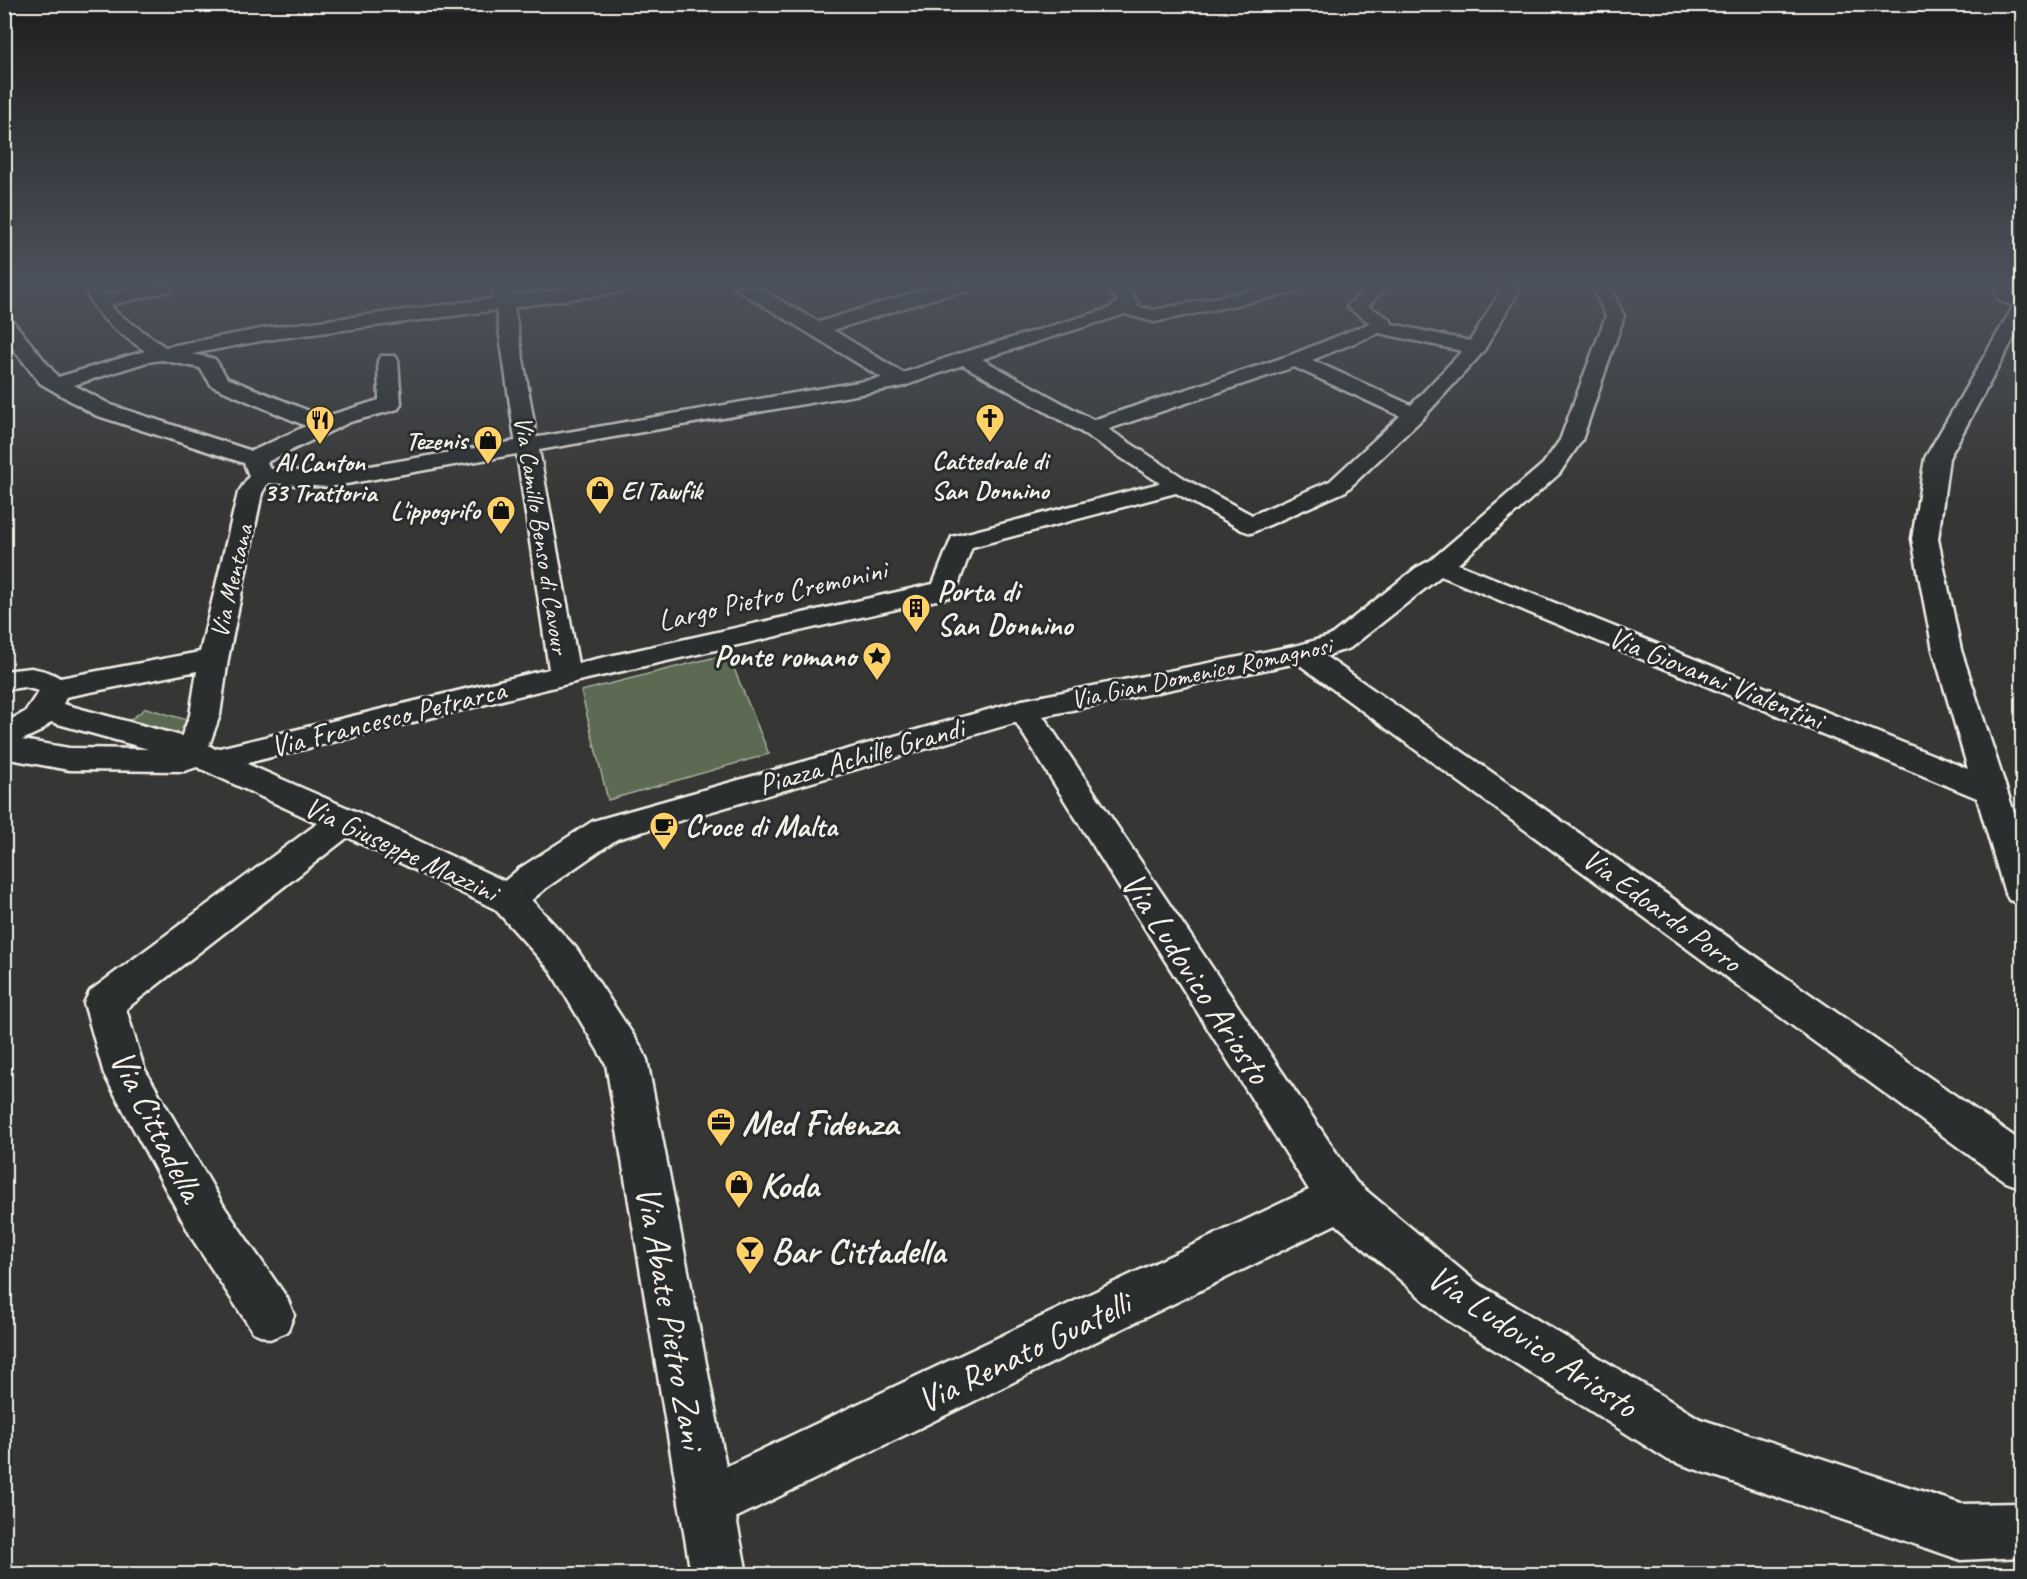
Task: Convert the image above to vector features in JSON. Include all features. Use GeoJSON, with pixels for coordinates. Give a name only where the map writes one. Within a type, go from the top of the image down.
{"type":"FeatureCollection","features":[{"type":"Feature","properties":{"kind":"street"},"geometry":{"type":"LineString","coordinates":[[32,361],[46,379],[103,410],[258,468],[328,480],[901,381],[958,361]]}},
{"type":"Feature","properties":{"kind":"street"},"geometry":{"type":"LineString","coordinates":[[56,384],[138,361]]}},
{"type":"Feature","properties":{"kind":"street"},"geometry":{"type":"LineString","coordinates":[[196,361],[208,363],[219,382],[323,425]]}},
{"type":"Feature","properties":{"kind":"street"},"geometry":{"type":"LineString","coordinates":[[258,468],[323,425],[390,404],[388,361]]}},
{"type":"Feature","properties":{"kind":"street","name":"Via Camillo Benso di Cavour"},"geometry":{"type":"LineString","coordinates":[[513,361],[565,675]]}},
{"type":"Feature","properties":{"kind":"street"},"geometry":{"type":"LineString","coordinates":[[868,361],[901,381]]}},
{"type":"Feature","properties":{"kind":"street"},"geometry":{"type":"LineString","coordinates":[[970,361],[1091,428],[1131,456],[1251,525],[1338,486],[1414,414],[1464,361]]}},
{"type":"Feature","properties":{"kind":"street"},"geometry":{"type":"LineString","coordinates":[[1091,428],[1293,361]]}},
{"type":"Feature","properties":{"kind":"street"},"geometry":{"type":"LineString","coordinates":[[1297,361],[1414,414]]}},
{"type":"Feature","properties":{"kind":"street","name":"Via Gian Domenico Romagnosi"},"geometry":{"type":"LineString","coordinates":[[1023,710],[1302,653],[1340,642],[1425,574],[1440,566],[1551,470],[1571,440],[1599,361]]}},
{"type":"Feature","properties":{"kind":"street"},"geometry":{"type":"LineString","coordinates":[[1991,361],[1937,458],[1925,539],[1947,650],[2022,890]]}},
{"type":"Feature","properties":{"kind":"street","name":"Via Mentana"},"geometry":{"type":"LineString","coordinates":[[50,700],[213,659],[250,493],[258,468]]}},
{"type":"Feature","properties":{"kind":"street","name":"Largo Pietro Cremonini"},"geometry":{"type":"LineString","coordinates":[[565,675],[944,590],[961,542],[1179,485]]}},
{"type":"Feature","properties":{"kind":"street","name":"Via Giovanni Vialentini"},"geometry":{"type":"LineString","coordinates":[[1440,566],[1991,791]]}},
{"type":"Feature","properties":{"kind":"street","name":"Via Edoardo Porro"},"geometry":{"type":"LineString","coordinates":[[1302,653],[2022,1167]]}},
{"type":"Feature","properties":{"kind":"street"},"geometry":{"type":"LineString","coordinates":[[201,755],[213,659]]}},
{"type":"Feature","properties":{"kind":"street","name":"Via Francesco Petrarca"},"geometry":{"type":"LineString","coordinates":[[201,755],[565,675]]}},
{"type":"Feature","properties":{"kind":"street","name":"Via Giuseppe Mazzini"},"geometry":{"type":"LineString","coordinates":[[6,679],[28,678],[51,683],[50,700],[201,755],[508,899],[563,959],[626,1060]]}},
{"type":"Feature","properties":{"kind":"street"},"geometry":{"type":"LineString","coordinates":[[4,735],[27,725],[50,700]]}},
{"type":"Feature","properties":{"kind":"street","name":"Piazza Achille Grandi"},"geometry":{"type":"LineString","coordinates":[[508,899],[533,878],[605,830],[1023,710]]}},
{"type":"Feature","properties":{"kind":"street","name":"Via Ludovico Ariosto"},"geometry":{"type":"LineString","coordinates":[[1023,710],[1340,1198],[1460,1300],[1687,1441],[1961,1532],[2022,1530]]}},
{"type":"Feature","properties":{"kind":"street","name":"Via Giuseppe Mazzini"},"geometry":{"type":"LineString","coordinates":[[4,747],[69,759],[201,755]]}},
{"type":"Feature","properties":{"kind":"street","name":"Via Cittadella"},"geometry":{"type":"LineString","coordinates":[[270,1315],[209,1224],[125,1074],[104,1003],[345,821]]}},
{"type":"Feature","properties":{"kind":"street","name":"Via Abate Pietro Zani"},"geometry":{"type":"LineString","coordinates":[[626,1060],[719,1575]]}},
{"type":"Feature","properties":{"kind":"street","name":"Via Renato Guatelli"},"geometry":{"type":"LineString","coordinates":[[706,1504],[1340,1198]]}},
{"type":"Feature","properties":{"kind":"green space"},"geometry":{"type":"Polygon","coordinates":[[[728,654],[769,754],[608,800],[581,691],[728,654]]]}},
{"type":"Feature","properties":{"kind":"green space"},"geometry":{"type":"Polygon","coordinates":[[[146,708],[187,720],[185,735],[130,720],[146,708]]]}},
{"type":"Feature","properties":{"kind":"place","name":"Cattedrale di San Donnino"},"geometry":{"type":"Point","coordinates":[990,444]}},
{"type":"Feature","properties":{"kind":"place","name":"Al Canton 33 Trattoria"},"geometry":{"type":"Point","coordinates":[320,446]}},
{"type":"Feature","properties":{"kind":"place","name":"Tezenis"},"geometry":{"type":"Point","coordinates":[488,466]}},
{"type":"Feature","properties":{"kind":"place","name":"El Tawfik"},"geometry":{"type":"Point","coordinates":[600,516]}},
{"type":"Feature","properties":{"kind":"place","name":"L'ippogrifo"},"geometry":{"type":"Point","coordinates":[501,536]}},
{"type":"Feature","properties":{"kind":"place","name":"Porta di San Donnino"},"geometry":{"type":"Point","coordinates":[916,634]}},
{"type":"Feature","properties":{"kind":"place","name":"Ponte romano"},"geometry":{"type":"Point","coordinates":[877,682]}},
{"type":"Feature","properties":{"kind":"place","name":"Croce di Malta"},"geometry":{"type":"Point","coordinates":[664,852]}},
{"type":"Feature","properties":{"kind":"place","name":"Med Fidenza"},"geometry":{"type":"Point","coordinates":[721,1148]}},
{"type":"Feature","properties":{"kind":"place","name":"Koda"},"geometry":{"type":"Point","coordinates":[739,1210]}},
{"type":"Feature","properties":{"kind":"place","name":"Bar Cittadella"},"geometry":{"type":"Point","coordinates":[750,1276]}}]}
